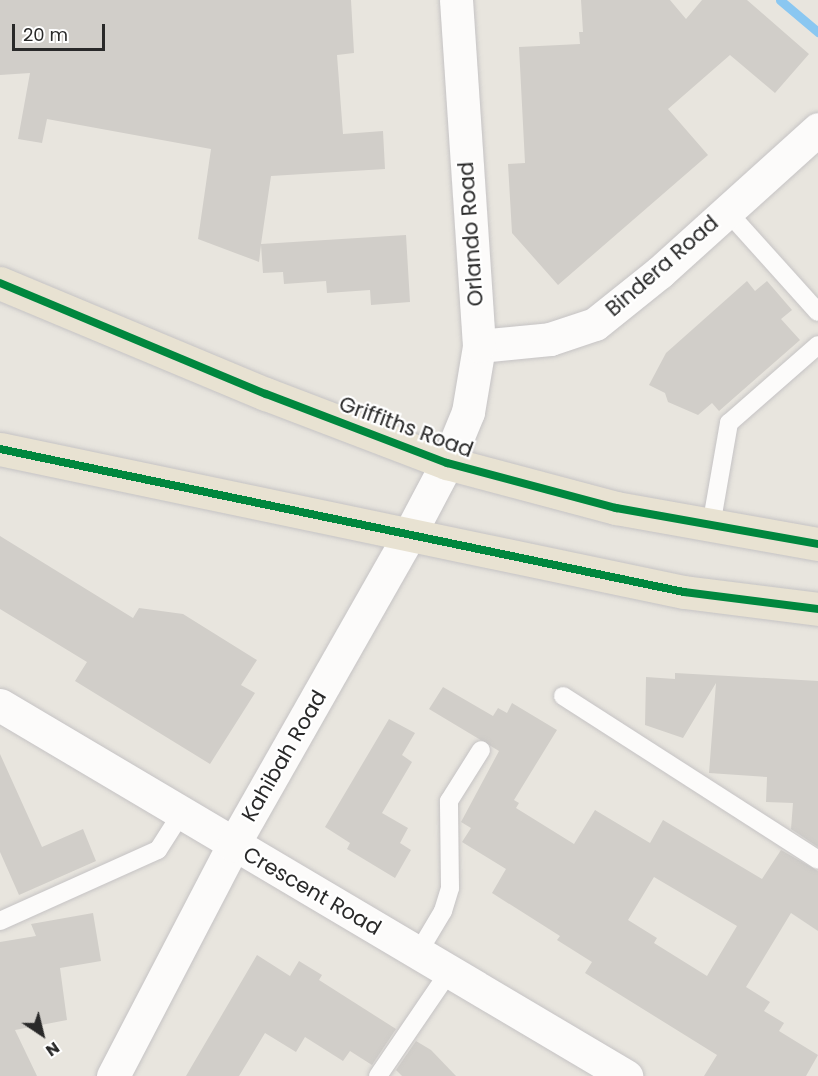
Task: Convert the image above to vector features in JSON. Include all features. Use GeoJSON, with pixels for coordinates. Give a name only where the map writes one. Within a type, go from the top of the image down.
{"type":"FeatureCollection","features":[{"type":"Feature","properties":{"kind":"highway","name":"Griffiths Road"},"geometry":{"type":"LineString","coordinates":[[0,283],[206,370],[447,463],[616,508],[818,544]]}},
{"type":"Feature","properties":{"kind":"highway"},"geometry":{"type":"LineString","coordinates":[[0,449],[684,592],[818,609]]}},
{"type":"Feature","properties":{"kind":"street","name":"Orlando Road"},"geometry":{"type":"LineString","coordinates":[[447,463],[468,412],[479,346],[456,0]]}},
{"type":"Feature","properties":{"kind":"street","name":"Bindera Road"},"geometry":{"type":"LineString","coordinates":[[479,346],[550,339],[595,324],[660,272],[818,129]]}},
{"type":"Feature","properties":{"kind":"street","name":"Kahibah Road"},"geometry":{"type":"LineString","coordinates":[[113,1076],[233,845],[409,535],[447,463]]}},
{"type":"Feature","properties":{"kind":"street","name":"Crescent Road"},"geometry":{"type":"LineString","coordinates":[[0,705],[626,1076]]}},
{"type":"Feature","properties":{"kind":"lane"},"geometry":{"type":"LineString","coordinates":[[726,210],[818,312]]}},
{"type":"Feature","properties":{"kind":"lane"},"geometry":{"type":"LineString","coordinates":[[711,526],[729,423],[818,345]]}},
{"type":"Feature","properties":{"kind":"lane"},"geometry":{"type":"LineString","coordinates":[[563,696],[818,860]]}},
{"type":"Feature","properties":{"kind":"lane"},"geometry":{"type":"LineString","coordinates":[[418,953],[442,911],[450,888],[449,801],[481,750]]}},
{"type":"Feature","properties":{"kind":"lane"},"geometry":{"type":"LineString","coordinates":[[0,921],[158,850],[181,814]]}},
{"type":"Feature","properties":{"kind":"lane"},"geometry":{"type":"LineString","coordinates":[[378,1076],[449,972]]}},
{"type":"Feature","properties":{"kind":"building"},"geometry":{"type":"Polygon","coordinates":[[[0,0],[351,0],[354,53],[337,55],[343,134],[383,131],[385,169],[271,176],[261,244],[406,235],[410,302],[371,305],[370,290],[327,293],[326,281],[284,284],[283,272],[263,273],[261,245],[259,262],[198,239],[211,149],[47,119],[42,143],[18,139],[30,73],[0,75],[0,0]]]}},
{"type":"Feature","properties":{"kind":"building"},"geometry":{"type":"Polygon","coordinates":[[[581,0],[670,0],[686,19],[702,0],[747,0],[809,54],[775,93],[730,55],[668,109],[708,155],[558,285],[512,233],[508,164],[525,163],[519,47],[580,44],[579,32],[583,32],[581,0]]]}},
{"type":"Feature","properties":{"kind":"building"},"geometry":{"type":"Polygon","coordinates":[[[747,281],[755,291],[767,281],[792,310],[781,319],[800,340],[719,411],[712,403],[698,415],[668,402],[665,393],[649,385],[666,353],[747,281]]]}},
{"type":"Feature","properties":{"kind":"building"},"geometry":{"type":"Polygon","coordinates":[[[0,536],[133,618],[139,608],[183,614],[257,660],[241,685],[255,693],[210,764],[75,681],[87,662],[0,609],[0,536]]]}},
{"type":"Feature","properties":{"kind":"building"},"geometry":{"type":"Polygon","coordinates":[[[675,673],[818,681],[818,847],[791,829],[793,803],[766,802],[767,777],[709,773],[716,683],[683,738],[645,725],[646,677],[675,679],[675,673]]]}},
{"type":"Feature","properties":{"kind":"building"},"geometry":{"type":"Polygon","coordinates":[[[443,687],[493,716],[498,708],[507,713],[512,703],[557,730],[514,800],[519,803],[516,808],[574,844],[595,810],[650,843],[663,820],[762,879],[781,850],[818,871],[818,931],[791,913],[746,987],[770,1002],[764,1011],[784,1023],[779,1031],[818,1055],[806,1076],[704,1076],[717,1055],[585,973],[592,962],[557,940],[560,936],[492,893],[506,869],[462,842],[471,828],[461,822],[499,751],[429,709],[443,687]],[[654,877],[628,920],[657,938],[654,943],[707,976],[737,926],[654,877]]]}},
{"type":"Feature","properties":{"kind":"building"},"geometry":{"type":"Polygon","coordinates":[[[389,719],[415,733],[402,755],[412,762],[382,813],[408,828],[400,843],[411,850],[395,878],[347,849],[350,843],[325,827],[389,719]]]}},
{"type":"Feature","properties":{"kind":"building"},"geometry":{"type":"Polygon","coordinates":[[[0,754],[42,847],[83,829],[96,861],[19,895],[0,852],[0,754]]]}},
{"type":"Feature","properties":{"kind":"building"},"geometry":{"type":"Polygon","coordinates":[[[93,913],[101,961],[60,968],[67,1020],[15,1030],[37,1076],[0,1076],[0,942],[36,936],[31,924],[93,913]]]}},
{"type":"Feature","properties":{"kind":"building"},"geometry":{"type":"Polygon","coordinates":[[[257,955],[290,976],[299,961],[322,975],[319,980],[396,1029],[372,1065],[350,1051],[343,1061],[305,1037],[296,1052],[265,1033],[239,1076],[186,1076],[257,955]]]}},
{"type":"Feature","properties":{"kind":"building"},"geometry":{"type":"Polygon","coordinates":[[[416,1041],[431,1050],[456,1076],[402,1076],[396,1070],[416,1041]]]}},
{"type":"Feature","properties":{"kind":"waterway"},"geometry":{"type":"LineString","coordinates":[[780,0],[818,32]]}},
{"type":"Feature","properties":{"kind":"cycle path"},"geometry":{"type":"LineString","coordinates":[[0,283],[266,394],[447,463],[616,508],[818,544]]}},
{"type":"Feature","properties":{"kind":"cycle path"},"geometry":{"type":"LineString","coordinates":[[0,449],[684,592],[818,609]]}}]}
